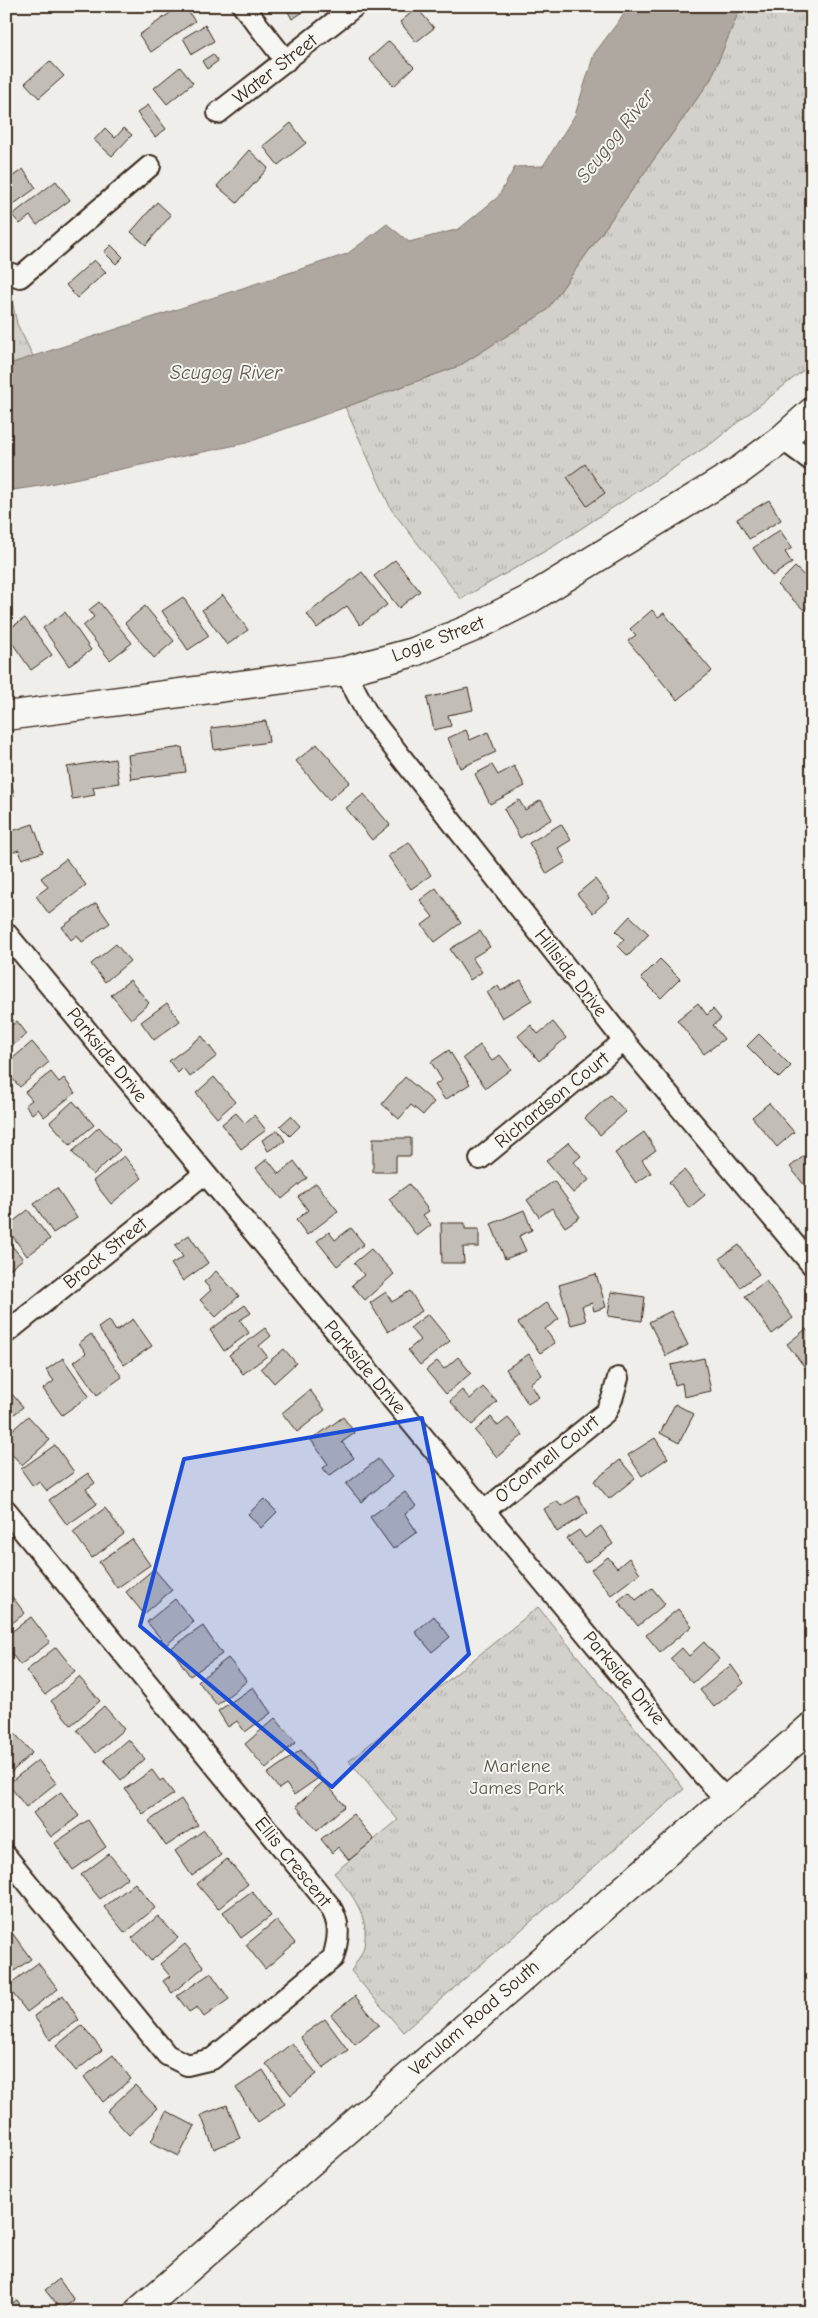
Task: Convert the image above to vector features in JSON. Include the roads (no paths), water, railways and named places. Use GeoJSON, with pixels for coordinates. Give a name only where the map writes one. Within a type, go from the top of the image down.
{"type":"FeatureCollection","features":[{"type":"Feature","properties":{"kind":"main road","name":"Logie Street"},"geometry":{"type":"LineString","coordinates":[[6,716],[345,672],[414,652],[472,628],[528,600],[740,470],[782,439],[812,412]]}},
{"type":"Feature","properties":{"kind":"main road","name":"Verulam Road South"},"geometry":{"type":"LineString","coordinates":[[138,2312],[812,1726]]}},
{"type":"Feature","properties":{"kind":"street"},"geometry":{"type":"LineString","coordinates":[[243,6],[286,61]]}},
{"type":"Feature","properties":{"kind":"street","name":"Water Street"},"geometry":{"type":"LineString","coordinates":[[218,113],[355,6]]}},
{"type":"Feature","properties":{"kind":"street"},"geometry":{"type":"LineString","coordinates":[[13,275],[150,166]]}},
{"type":"Feature","properties":{"kind":"street"},"geometry":{"type":"LineString","coordinates":[[782,439],[812,462]]}},
{"type":"Feature","properties":{"kind":"street","name":"Hillside Drive"},"geometry":{"type":"LineString","coordinates":[[345,672],[368,715],[624,1041],[812,1265]]}},
{"type":"Feature","properties":{"kind":"street","name":"Parkside Drive"},"geometry":{"type":"LineString","coordinates":[[6,933],[704,1776],[726,1799]]}},
{"type":"Feature","properties":{"kind":"street","name":"Richardson Court"},"geometry":{"type":"LineString","coordinates":[[480,1159],[624,1041]]}},
{"type":"Feature","properties":{"kind":"street","name":"Brock Street"},"geometry":{"type":"LineString","coordinates":[[6,1333],[204,1174]]}},
{"type":"Feature","properties":{"kind":"street","name":"O'Connell Court"},"geometry":{"type":"LineString","coordinates":[[484,1511],[606,1412],[618,1378]]}},
{"type":"Feature","properties":{"kind":"street","name":"Ellis Crescent"},"geometry":{"type":"LineString","coordinates":[[6,1510],[328,1905],[335,1915],[338,1926],[338,1941],[333,1958],[212,2059],[187,2064],[167,2055],[6,1856]]}},
{"type":"Feature","properties":{"kind":"water","name":"Scugog River"},"geometry":{"type":"Polygon","coordinates":[[[630,6],[746,6],[737,16],[711,79],[546,311],[459,366],[246,443],[40,486],[6,491],[6,365],[347,254],[387,224],[409,242],[459,229],[498,197],[515,167],[543,166],[575,115],[594,54],[630,6]]]}},
{"type":"Feature","properties":{"kind":"park label","name":"Marlene James Park"},"geometry":{"type":"Point","coordinates":[517,1777]}}]}
